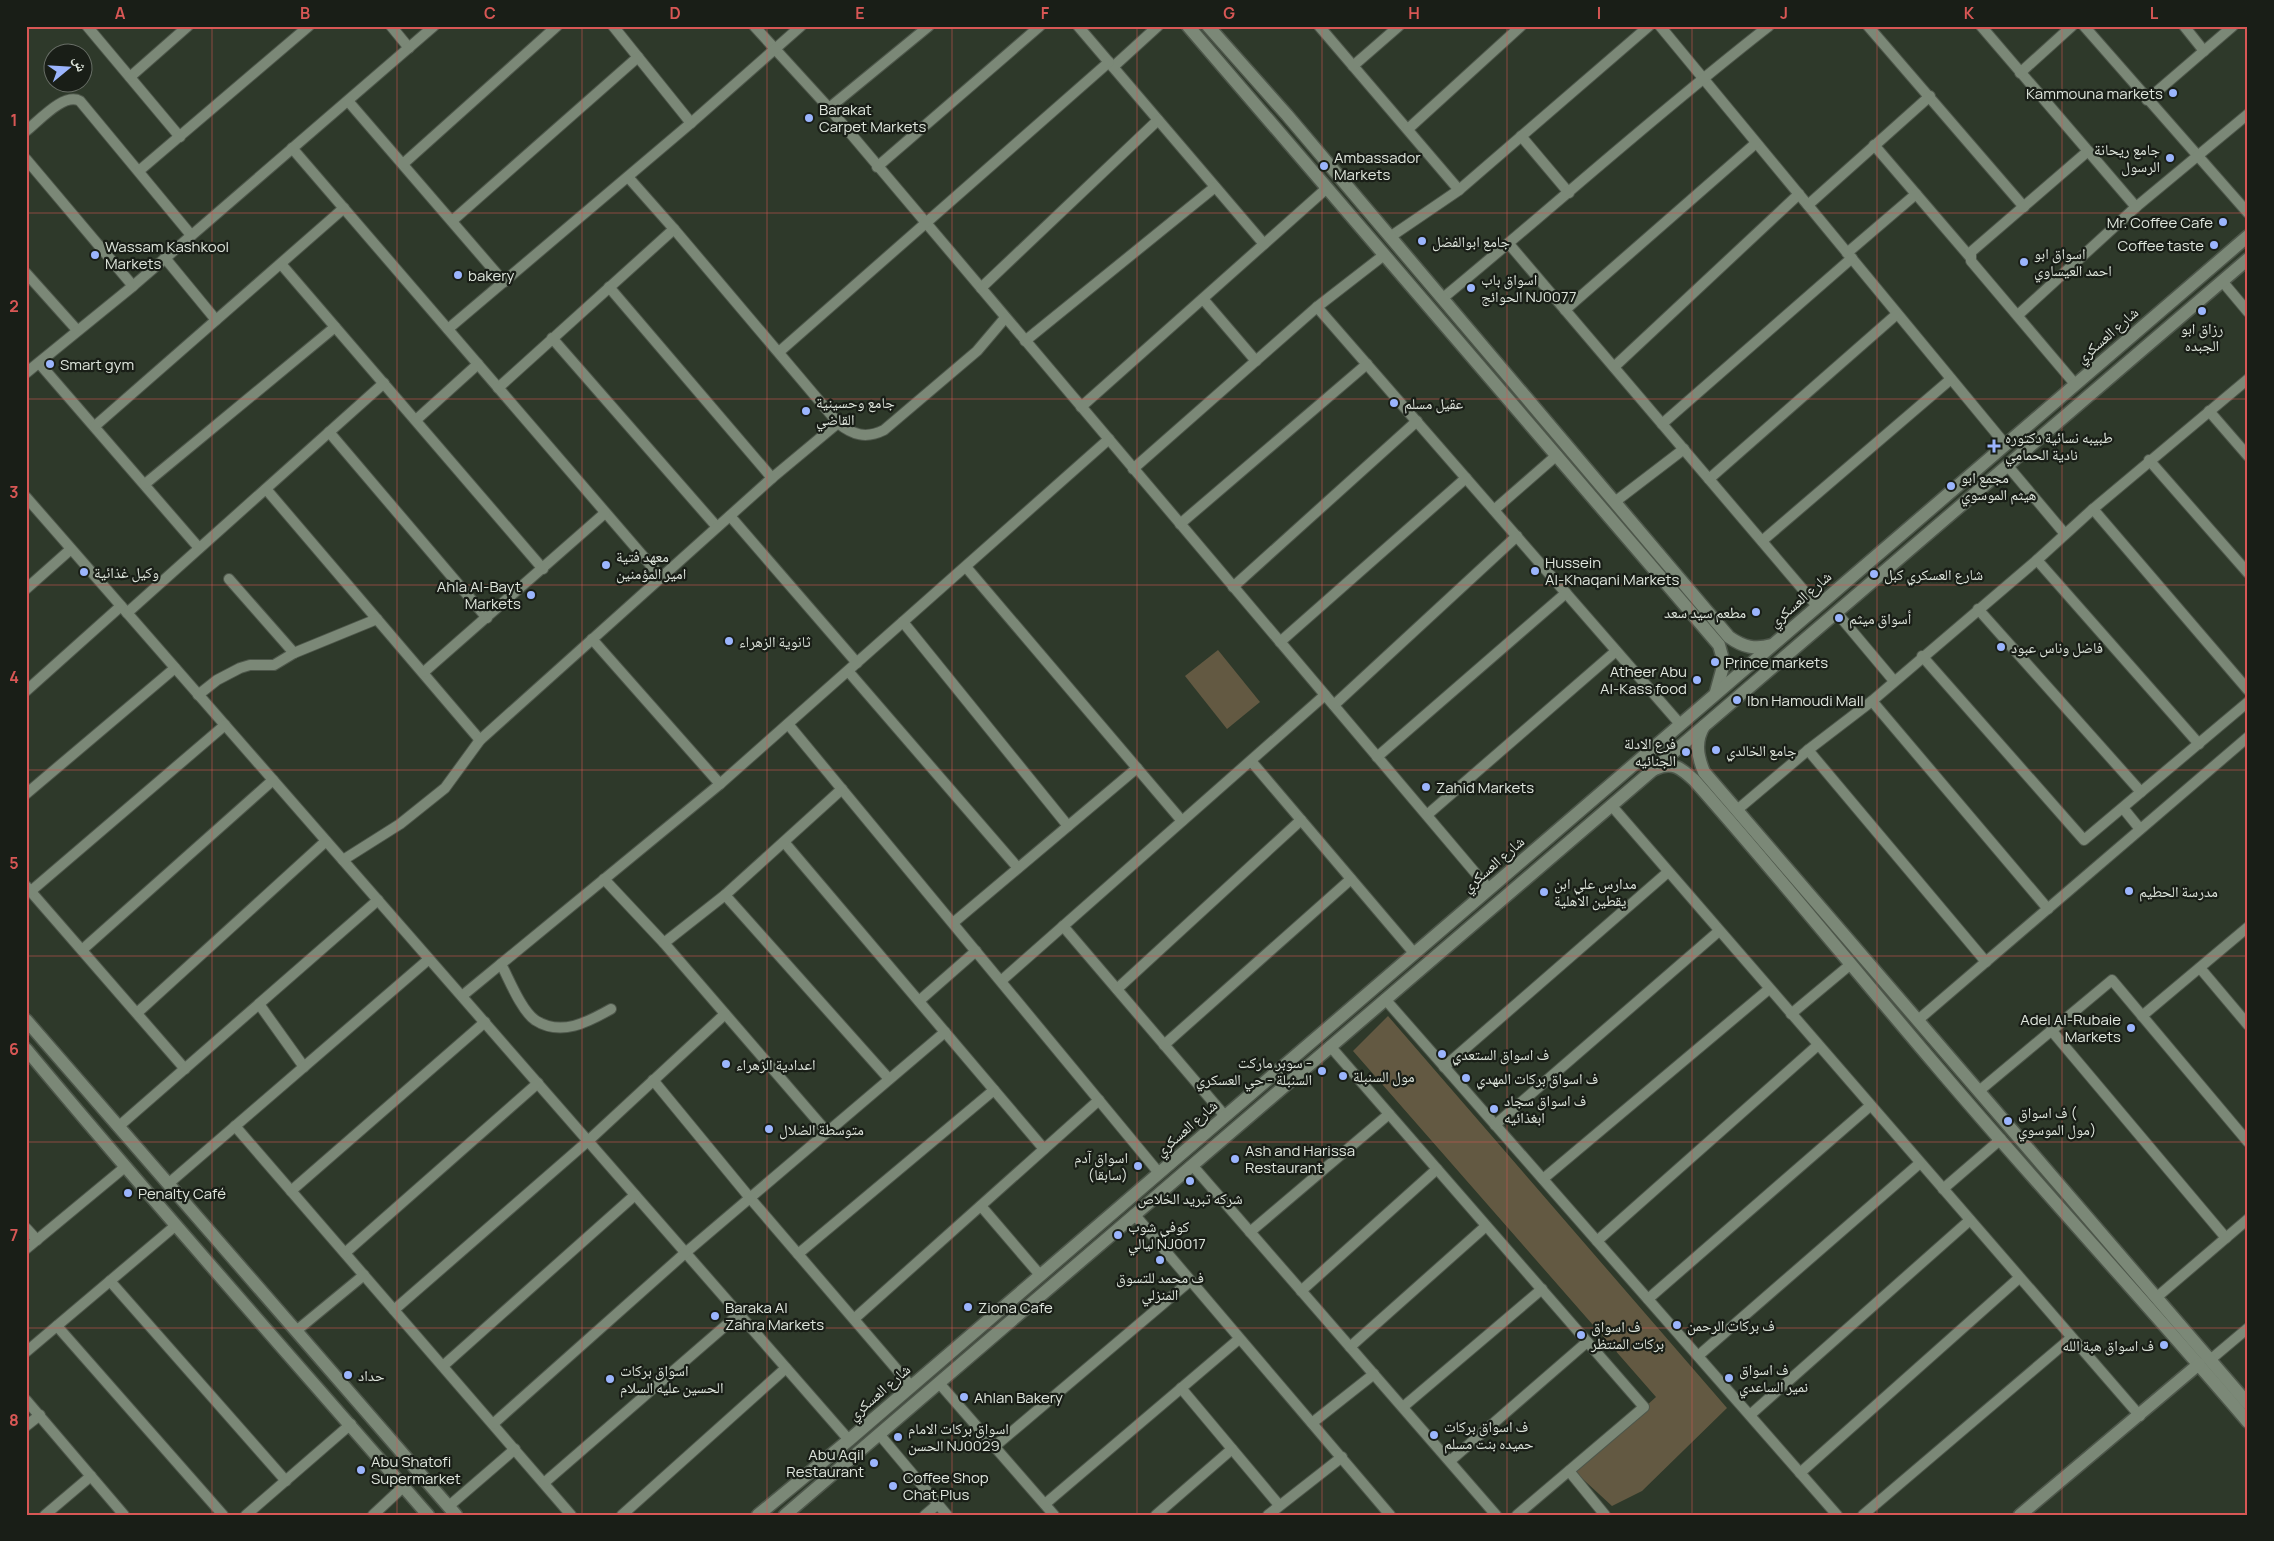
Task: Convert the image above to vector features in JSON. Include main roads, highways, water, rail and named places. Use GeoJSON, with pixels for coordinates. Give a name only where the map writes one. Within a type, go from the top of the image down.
{"type":"FeatureCollection","features":[{"type":"Feature","properties":{"kind":"main road"},"geometry":{"type":"LineString","coordinates":[[1188,26],[1719,645],[1724,663],[1716,693]]}},
{"type":"Feature","properties":{"kind":"main road"},"geometry":{"type":"LineString","coordinates":[[1208,26],[1287,115],[1616,501],[1729,637],[1748,647],[1760,648],[1772,645]]}},
{"type":"Feature","properties":{"kind":"main road"},"geometry":{"type":"LineString","coordinates":[[1250,98],[1254,100],[1262,96],[1262,87]]}},
{"type":"Feature","properties":{"kind":"main road"},"geometry":{"type":"LineString","coordinates":[[1271,124],[1275,117],[1287,115]]}},
{"type":"Feature","properties":{"kind":"main road","name":"شارع العسكري"},"geometry":{"type":"LineString","coordinates":[[758,1515],[849,1440],[2248,236]]}},
{"type":"Feature","properties":{"kind":"main road","name":"شارع العسكري"},"geometry":{"type":"LineString","coordinates":[[784,1515],[1564,846],[1707,721],[1837,613],[2248,259]]}},
{"type":"Feature","properties":{"kind":"main road"},"geometry":{"type":"LineString","coordinates":[[1928,511],[1925,516],[1925,522],[1932,527],[1936,526]]}},
{"type":"Feature","properties":{"kind":"main road"},"geometry":{"type":"LineString","coordinates":[[1900,535],[1905,534],[1911,541],[1909,550]]}},
{"type":"Feature","properties":{"kind":"main road"},"geometry":{"type":"LineString","coordinates":[[1707,721],[1699,734],[1698,746],[1699,759],[1704,772],[2157,1297],[2248,1422]]}},
{"type":"Feature","properties":{"kind":"main road"},"geometry":{"type":"LineString","coordinates":[[1651,771],[1661,766],[1672,764],[1682,769],[1694,780],[1764,860],[1940,1070],[2022,1163],[2204,1362],[2248,1404]]}},
{"type":"Feature","properties":{"kind":"main road"},"geometry":{"type":"LineString","coordinates":[[1694,780],[1695,774],[1704,772]]}},
{"type":"Feature","properties":{"kind":"main road"},"geometry":{"type":"LineString","coordinates":[[1554,832],[1553,841],[1560,846],[1564,846]]}},
{"type":"Feature","properties":{"kind":"main road"},"geometry":{"type":"LineString","coordinates":[[1530,854],[1540,859],[1539,867]]}},
{"type":"Feature","properties":{"kind":"main road"},"geometry":{"type":"LineString","coordinates":[[26,1020],[452,1511]]}},
{"type":"Feature","properties":{"kind":"main road"},"geometry":{"type":"LineString","coordinates":[[26,1049],[175,1226],[340,1411],[428,1515]]}},
{"type":"Feature","properties":{"kind":"main road"},"geometry":{"type":"LineString","coordinates":[[2022,1163],[2030,1163],[2034,1154]]}},
{"type":"Feature","properties":{"kind":"main road"},"geometry":{"type":"LineString","coordinates":[[2040,1183],[2044,1174],[2051,1174]]}},
{"type":"Feature","properties":{"kind":"main road"},"geometry":{"type":"LineString","coordinates":[[1077,1243],[1078,1250],[1087,1255]]}},
{"type":"Feature","properties":{"kind":"main road"},"geometry":{"type":"LineString","coordinates":[[1058,1260],[1063,1262],[1066,1273]]}},
{"type":"Feature","properties":{"kind":"main road"},"geometry":{"type":"LineString","coordinates":[[2020,1515],[2204,1362]]}},
{"type":"Feature","properties":{"kind":"main road"},"geometry":{"type":"LineString","coordinates":[[322,1392],[331,1392],[336,1387],[335,1376]]}},
{"type":"Feature","properties":{"kind":"main road"},"geometry":{"type":"LineString","coordinates":[[340,1411],[338,1405],[341,1398],[353,1396]]}},
{"type":"Feature","properties":{"kind":"place","name":"Kammouna markets"},"geometry":{"type":"Point","coordinates":[2173,93]}},
{"type":"Feature","properties":{"kind":"place","name":"Barakat Carpet Markets"},"geometry":{"type":"Point","coordinates":[809,118]}},
{"type":"Feature","properties":{"kind":"place","name":"جامع ريحانة الرسول"},"geometry":{"type":"Point","coordinates":[2170,158]}},
{"type":"Feature","properties":{"kind":"place","name":"Ambassador Markets"},"geometry":{"type":"Point","coordinates":[1324,166]}},
{"type":"Feature","properties":{"kind":"place","name":"Mr. Coffee Cafe"},"geometry":{"type":"Point","coordinates":[2223,222]}},
{"type":"Feature","properties":{"kind":"place","name":"جامع ابوالفضل"},"geometry":{"type":"Point","coordinates":[1422,241]}},
{"type":"Feature","properties":{"kind":"place","name":"Coffee taste"},"geometry":{"type":"Point","coordinates":[2214,245]}},
{"type":"Feature","properties":{"kind":"place","name":"Wassam Kashkool Markets"},"geometry":{"type":"Point","coordinates":[95,255]}},
{"type":"Feature","properties":{"kind":"place","name":"اسواق ابو احمد العيساوي"},"geometry":{"type":"Point","coordinates":[2024,262]}},
{"type":"Feature","properties":{"kind":"place","name":"bakery"},"geometry":{"type":"Point","coordinates":[458,275]}},
{"type":"Feature","properties":{"kind":"place","name":"اسواق باب الحوائج NJ0077"},"geometry":{"type":"Point","coordinates":[1471,288]}},
{"type":"Feature","properties":{"kind":"place","name":"رزاق ابو الجبده"},"geometry":{"type":"Point","coordinates":[2202,311]}},
{"type":"Feature","properties":{"kind":"place","name":"Smart gym"},"geometry":{"type":"Point","coordinates":[50,364]}},
{"type":"Feature","properties":{"kind":"place","name":"عقيل مسلم"},"geometry":{"type":"Point","coordinates":[1394,403]}},
{"type":"Feature","properties":{"kind":"place","name":"جامع وحسينية القاضي"},"geometry":{"type":"Point","coordinates":[806,411]}},
{"type":"Feature","properties":{"kind":"place","name":"طبيبه نسائية دكتوره نادية الحمامي"},"geometry":{"type":"Point","coordinates":[1994,446]}},
{"type":"Feature","properties":{"kind":"place","name":"مجمع ابو هيثم الموسوي"},"geometry":{"type":"Point","coordinates":[1951,486]}},
{"type":"Feature","properties":{"kind":"place","name":"معهد فتية امير المؤمنين"},"geometry":{"type":"Point","coordinates":[606,565]}},
{"type":"Feature","properties":{"kind":"place","name":"Hussein Al-Khaqani Markets"},"geometry":{"type":"Point","coordinates":[1535,571]}},
{"type":"Feature","properties":{"kind":"place","name":"وكيل غذائية"},"geometry":{"type":"Point","coordinates":[84,572]}},
{"type":"Feature","properties":{"kind":"place","name":"شارع العسكري كبل"},"geometry":{"type":"Point","coordinates":[1874,574]}},
{"type":"Feature","properties":{"kind":"place","name":"Ahla Al-Bayt Markets"},"geometry":{"type":"Point","coordinates":[531,595]}},
{"type":"Feature","properties":{"kind":"place","name":"مطعم سيد سعد"},"geometry":{"type":"Point","coordinates":[1756,612]}},
{"type":"Feature","properties":{"kind":"place","name":"أسواق ميثم"},"geometry":{"type":"Point","coordinates":[1839,618]}},
{"type":"Feature","properties":{"kind":"place","name":"ثانوية الزهراء"},"geometry":{"type":"Point","coordinates":[729,641]}},
{"type":"Feature","properties":{"kind":"place","name":"فاضل وناس عبود"},"geometry":{"type":"Point","coordinates":[2001,647]}},
{"type":"Feature","properties":{"kind":"place","name":"Prince markets"},"geometry":{"type":"Point","coordinates":[1715,662]}},
{"type":"Feature","properties":{"kind":"place","name":"Atheer Abu Al-Kass food"},"geometry":{"type":"Point","coordinates":[1697,680]}},
{"type":"Feature","properties":{"kind":"place","name":"Ibn Hamoudi Mall"},"geometry":{"type":"Point","coordinates":[1737,700]}},
{"type":"Feature","properties":{"kind":"place","name":"جامع الخالدي"},"geometry":{"type":"Point","coordinates":[1716,750]}},
{"type":"Feature","properties":{"kind":"place","name":"فرع الادلة الجنائيه"},"geometry":{"type":"Point","coordinates":[1686,752]}},
{"type":"Feature","properties":{"kind":"place","name":"Zahid Markets"},"geometry":{"type":"Point","coordinates":[1426,787]}},
{"type":"Feature","properties":{"kind":"place","name":"مدرسة الحطيم"},"geometry":{"type":"Point","coordinates":[2129,891]}},
{"type":"Feature","properties":{"kind":"place","name":"مدارس علي ابن يقطين الاهلية"},"geometry":{"type":"Point","coordinates":[1544,892]}},
{"type":"Feature","properties":{"kind":"place","name":"Adel Al-Rubaie Markets"},"geometry":{"type":"Point","coordinates":[2131,1028]}},
{"type":"Feature","properties":{"kind":"place","name":"ف اسواق الستعدي"},"geometry":{"type":"Point","coordinates":[1442,1054]}},
{"type":"Feature","properties":{"kind":"place","name":"اعدادية الزهراء"},"geometry":{"type":"Point","coordinates":[726,1064]}},
{"type":"Feature","properties":{"kind":"place","name":"سوبر ماركت - السنبلة - حي العسكري"},"geometry":{"type":"Point","coordinates":[1322,1071]}},
{"type":"Feature","properties":{"kind":"place","name":"مول السنبلة"},"geometry":{"type":"Point","coordinates":[1343,1076]}},
{"type":"Feature","properties":{"kind":"place","name":"ف اسواق بركات المهدي"},"geometry":{"type":"Point","coordinates":[1466,1078]}},
{"type":"Feature","properties":{"kind":"place","name":"ف اسواق سجاد ابغذائيه"},"geometry":{"type":"Point","coordinates":[1494,1109]}},
{"type":"Feature","properties":{"kind":"place","name":"ف اسواق ( مول الموسوي)"},"geometry":{"type":"Point","coordinates":[2008,1121]}},
{"type":"Feature","properties":{"kind":"place","name":"متوسطة الضلال"},"geometry":{"type":"Point","coordinates":[769,1129]}},
{"type":"Feature","properties":{"kind":"place","name":"Ash and Harissa Restaurant"},"geometry":{"type":"Point","coordinates":[1235,1159]}},
{"type":"Feature","properties":{"kind":"place","name":"اسواق آدم (سابقا)"},"geometry":{"type":"Point","coordinates":[1138,1166]}},
{"type":"Feature","properties":{"kind":"place","name":"شركه تبريد الخلاص"},"geometry":{"type":"Point","coordinates":[1190,1181]}},
{"type":"Feature","properties":{"kind":"place","name":"Penalty Café"},"geometry":{"type":"Point","coordinates":[128,1193]}},
{"type":"Feature","properties":{"kind":"place","name":"كوفي شوب ليالي NJ0017"},"geometry":{"type":"Point","coordinates":[1118,1235]}},
{"type":"Feature","properties":{"kind":"place","name":"ف محمد للتسوق المنزلي"},"geometry":{"type":"Point","coordinates":[1160,1260]}},
{"type":"Feature","properties":{"kind":"place","name":"Ziona Cafe"},"geometry":{"type":"Point","coordinates":[968,1307]}},
{"type":"Feature","properties":{"kind":"place","name":"Baraka Al Zahra Markets"},"geometry":{"type":"Point","coordinates":[715,1316]}},
{"type":"Feature","properties":{"kind":"place","name":"ف بركات الرحمن"},"geometry":{"type":"Point","coordinates":[1677,1325]}},
{"type":"Feature","properties":{"kind":"place","name":"ف اسواق بركات المنتظر"},"geometry":{"type":"Point","coordinates":[1581,1335]}},
{"type":"Feature","properties":{"kind":"place","name":"ف اسواق هبة الله"},"geometry":{"type":"Point","coordinates":[2164,1345]}},
{"type":"Feature","properties":{"kind":"place","name":"حداد"},"geometry":{"type":"Point","coordinates":[348,1375]}},
{"type":"Feature","properties":{"kind":"place","name":"ف اسواق نمير الساعدي"},"geometry":{"type":"Point","coordinates":[1729,1378]}},
{"type":"Feature","properties":{"kind":"place","name":"اسواق بركات الحسين عليه السلام"},"geometry":{"type":"Point","coordinates":[610,1379]}},
{"type":"Feature","properties":{"kind":"place","name":"Ahlan Bakery"},"geometry":{"type":"Point","coordinates":[964,1397]}},
{"type":"Feature","properties":{"kind":"place","name":"ف اسواق بركات حميده بنت مسلم"},"geometry":{"type":"Point","coordinates":[1434,1435]}},
{"type":"Feature","properties":{"kind":"place","name":"اسواق بركات الامام الحسن NJ0029"},"geometry":{"type":"Point","coordinates":[898,1437]}},
{"type":"Feature","properties":{"kind":"place","name":"Abu Aqil Restaurant"},"geometry":{"type":"Point","coordinates":[874,1463]}},
{"type":"Feature","properties":{"kind":"place","name":"Abu Shatofi Supermarket"},"geometry":{"type":"Point","coordinates":[361,1470]}},
{"type":"Feature","properties":{"kind":"place","name":"Coffee Shop Chat Plus"},"geometry":{"type":"Point","coordinates":[893,1486]}}]}
